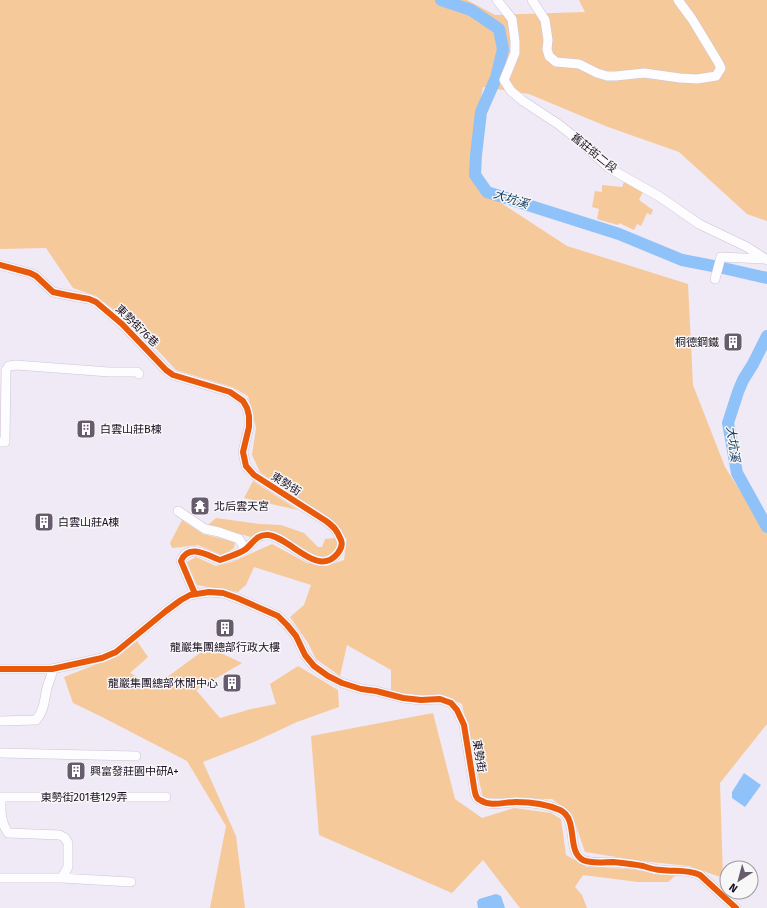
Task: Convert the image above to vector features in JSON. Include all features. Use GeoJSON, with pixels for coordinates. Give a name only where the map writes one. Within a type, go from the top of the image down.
{"type":"FeatureCollection","features":[{"type":"Feature","properties":{"kind":"street","name":"舊莊街二段"},"geometry":{"type":"LineString","coordinates":[[497,0],[512,19],[515,53],[504,80],[511,91],[523,101],[558,124],[609,168],[660,197],[699,224],[747,247],[766,260]]}},
{"type":"Feature","properties":{"kind":"street"},"geometry":{"type":"LineString","coordinates":[[532,0],[545,20],[548,40],[547,49],[549,56],[556,62],[579,64],[607,76],[644,73],[697,79],[716,76],[721,68],[692,19],[678,0]]}},
{"type":"Feature","properties":{"kind":"street"},"geometry":{"type":"LineString","coordinates":[[715,279],[721,257],[766,260]]}},
{"type":"Feature","properties":{"kind":"street","name":"東勢街76巷"},"geometry":{"type":"LineString","coordinates":[[0,265],[36,276],[53,292],[66,296],[89,299],[96,302],[122,324],[166,370],[173,375],[230,392],[243,401],[249,416]]}},
{"type":"Feature","properties":{"kind":"street"},"geometry":{"type":"LineString","coordinates":[[0,442],[5,442],[6,370],[9,366],[16,365],[109,372],[137,372],[140,374]]}},
{"type":"Feature","properties":{"kind":"street","name":"東勢街"},"geometry":{"type":"LineString","coordinates":[[195,594],[181,561],[187,552],[195,551],[220,560],[245,549],[258,537],[268,535],[281,540],[316,561],[325,561],[334,558],[341,549],[342,543],[336,530],[326,521],[254,475],[246,466],[243,452],[249,427],[249,416]]}},
{"type":"Feature","properties":{"kind":"street"},"geometry":{"type":"LineString","coordinates":[[178,511],[205,529],[239,539],[245,549]]}},
{"type":"Feature","properties":{"kind":"street","name":"東勢街"},"geometry":{"type":"LineString","coordinates":[[0,669],[52,669],[102,658],[116,652],[166,611],[190,595],[209,592],[223,593],[278,616],[296,636],[305,655],[314,666],[328,676],[342,683],[361,689],[376,690],[403,698],[440,700],[451,703],[457,710],[464,725],[474,787],[476,796],[479,800],[488,804],[514,802],[536,803],[560,810],[567,815],[572,828],[575,850],[578,856],[584,860],[643,866],[663,871],[693,872],[700,875],[736,908]]}},
{"type":"Feature","properties":{"kind":"street"},"geometry":{"type":"LineString","coordinates":[[0,721],[36,720],[40,716],[45,702],[48,684],[52,677],[52,669]]}},
{"type":"Feature","properties":{"kind":"street"},"geometry":{"type":"LineString","coordinates":[[0,753],[136,756]]}},
{"type":"Feature","properties":{"kind":"street"},"geometry":{"type":"LineString","coordinates":[[1,797],[1,819],[3,826],[8,833],[60,835],[65,838],[68,843],[68,867],[61,878]]}},
{"type":"Feature","properties":{"kind":"street","name":"東勢街201巷129弄"},"geometry":{"type":"LineString","coordinates":[[1,797],[166,797]]}},
{"type":"Feature","properties":{"kind":"street"},"geometry":{"type":"LineString","coordinates":[[0,878],[61,878],[131,882]]}},
{"type":"Feature","properties":{"kind":"shaded area"},"geometry":{"type":"Polygon","coordinates":[[[0,0],[467,0],[495,15],[585,12],[579,0],[767,0],[767,221],[747,214],[679,152],[608,127],[529,94],[483,87],[471,152],[486,193],[567,246],[688,284],[693,385],[725,467],[756,516],[767,529],[767,724],[720,783],[722,860],[719,860],[719,877],[689,866],[641,861],[585,852],[572,814],[552,799],[483,798],[462,704],[443,695],[410,696],[391,690],[391,670],[347,645],[340,676],[316,659],[308,643],[290,617],[304,605],[311,585],[254,567],[246,585],[238,592],[197,585],[187,562],[196,557],[216,566],[232,562],[272,544],[307,563],[327,566],[344,560],[347,539],[324,518],[260,472],[252,455],[256,428],[248,396],[232,387],[176,370],[135,326],[96,296],[73,288],[46,248],[0,249],[0,0]]]}},
{"type":"Feature","properties":{"kind":"shaded area"},"geometry":{"type":"Polygon","coordinates":[[[624,182],[643,192],[639,200],[653,210],[651,215],[647,213],[641,226],[637,224],[634,230],[619,223],[618,225],[597,219],[599,209],[592,207],[595,191],[602,192],[602,185],[622,187],[624,182]]]}},
{"type":"Feature","properties":{"kind":"shaded area"},"geometry":{"type":"Polygon","coordinates":[[[253,481],[298,510],[244,498],[253,481]]]}},
{"type":"Feature","properties":{"kind":"shaded area"},"geometry":{"type":"Polygon","coordinates":[[[216,518],[260,524],[281,525],[304,533],[318,547],[322,547],[325,539],[335,538],[338,544],[336,553],[331,556],[319,557],[310,554],[297,544],[278,533],[251,537],[208,525],[216,518]]]}},
{"type":"Feature","properties":{"kind":"shaded area"},"geometry":{"type":"Polygon","coordinates":[[[182,520],[203,534],[235,542],[234,548],[222,555],[198,545],[172,548],[170,543],[182,520]]]}},
{"type":"Feature","properties":{"kind":"shaded area"},"geometry":{"type":"Polygon","coordinates":[[[137,641],[148,657],[130,673],[155,686],[208,647],[242,663],[196,690],[220,718],[251,709],[276,704],[270,684],[298,666],[338,690],[339,707],[297,722],[254,742],[203,762],[236,836],[245,908],[210,908],[226,826],[187,761],[73,703],[64,677],[113,658],[137,641]]]}},
{"type":"Feature","properties":{"kind":"shaded area"},"geometry":{"type":"Polygon","coordinates":[[[433,713],[455,799],[482,818],[514,808],[551,813],[561,819],[566,855],[587,867],[629,869],[675,876],[668,882],[638,882],[583,875],[575,887],[582,895],[587,908],[520,908],[483,860],[452,893],[319,835],[311,736],[433,713]]]}},
{"type":"Feature","properties":{"kind":"water"},"geometry":{"type":"Polygon","coordinates":[[[744,773],[761,785],[745,807],[732,798],[732,792],[744,773]]]}},
{"type":"Feature","properties":{"kind":"water"},"geometry":{"type":"Polygon","coordinates":[[[496,894],[501,896],[505,908],[478,908],[477,902],[479,899],[496,894]]]}},
{"type":"Feature","properties":{"kind":"waterway","name":"大坑溪"},"geometry":{"type":"LineString","coordinates":[[441,0],[471,10],[499,29],[503,49],[496,78],[481,112],[476,155],[475,175],[487,192],[619,234],[682,260],[713,266]]}},
{"type":"Feature","properties":{"kind":"waterway","name":"大坑溪"},"geometry":{"type":"LineString","coordinates":[[723,268],[767,278]]}},
{"type":"Feature","properties":{"kind":"waterway","name":"大坑溪"},"geometry":{"type":"LineString","coordinates":[[767,336],[743,380],[728,423],[737,473],[767,527]]}},
{"type":"Feature","properties":{"kind":"cycle path"},"geometry":{"type":"LineString","coordinates":[[0,265],[36,276],[53,292],[89,299],[96,302],[122,324],[166,370],[173,375],[230,392],[243,401],[249,416],[249,427],[243,452],[246,466],[254,475],[329,523],[337,531],[341,540],[342,544],[338,553],[330,560],[322,561],[313,559],[277,537],[268,535],[258,537],[246,549],[220,560],[204,553],[193,551],[184,556],[181,561],[195,594]]}},
{"type":"Feature","properties":{"kind":"cycle path"},"geometry":{"type":"LineString","coordinates":[[0,669],[52,669],[102,658],[116,652],[166,611],[190,595],[209,592],[223,593],[278,616],[296,636],[305,655],[314,666],[328,676],[342,683],[361,689],[403,698],[421,700],[440,699],[451,703],[457,710],[464,725],[475,793],[478,799],[493,804],[516,802],[533,803],[560,810],[566,814],[569,820],[575,850],[578,856],[583,860],[643,866],[656,870],[685,871],[695,873],[700,875],[736,908]]}},
{"type":"Feature","properties":{"kind":"place","name":"桐德鋼鐵"},"geometry":{"type":"Point","coordinates":[733,342]}},
{"type":"Feature","properties":{"kind":"place","name":"白雲山莊B棟"},"geometry":{"type":"Point","coordinates":[86,429]}},
{"type":"Feature","properties":{"kind":"place","name":"北后雲天宮"},"geometry":{"type":"Point","coordinates":[200,506]}},
{"type":"Feature","properties":{"kind":"place","name":"白雲山莊A棟"},"geometry":{"type":"Point","coordinates":[44,522]}},
{"type":"Feature","properties":{"kind":"place","name":"龍巖集團總部行政大樓"},"geometry":{"type":"Point","coordinates":[225,628]}},
{"type":"Feature","properties":{"kind":"place","name":"龍巖集團總部休閒中心"},"geometry":{"type":"Point","coordinates":[232,683]}},
{"type":"Feature","properties":{"kind":"place","name":"興富發莊園中研A+"},"geometry":{"type":"Point","coordinates":[76,771]}}]}
